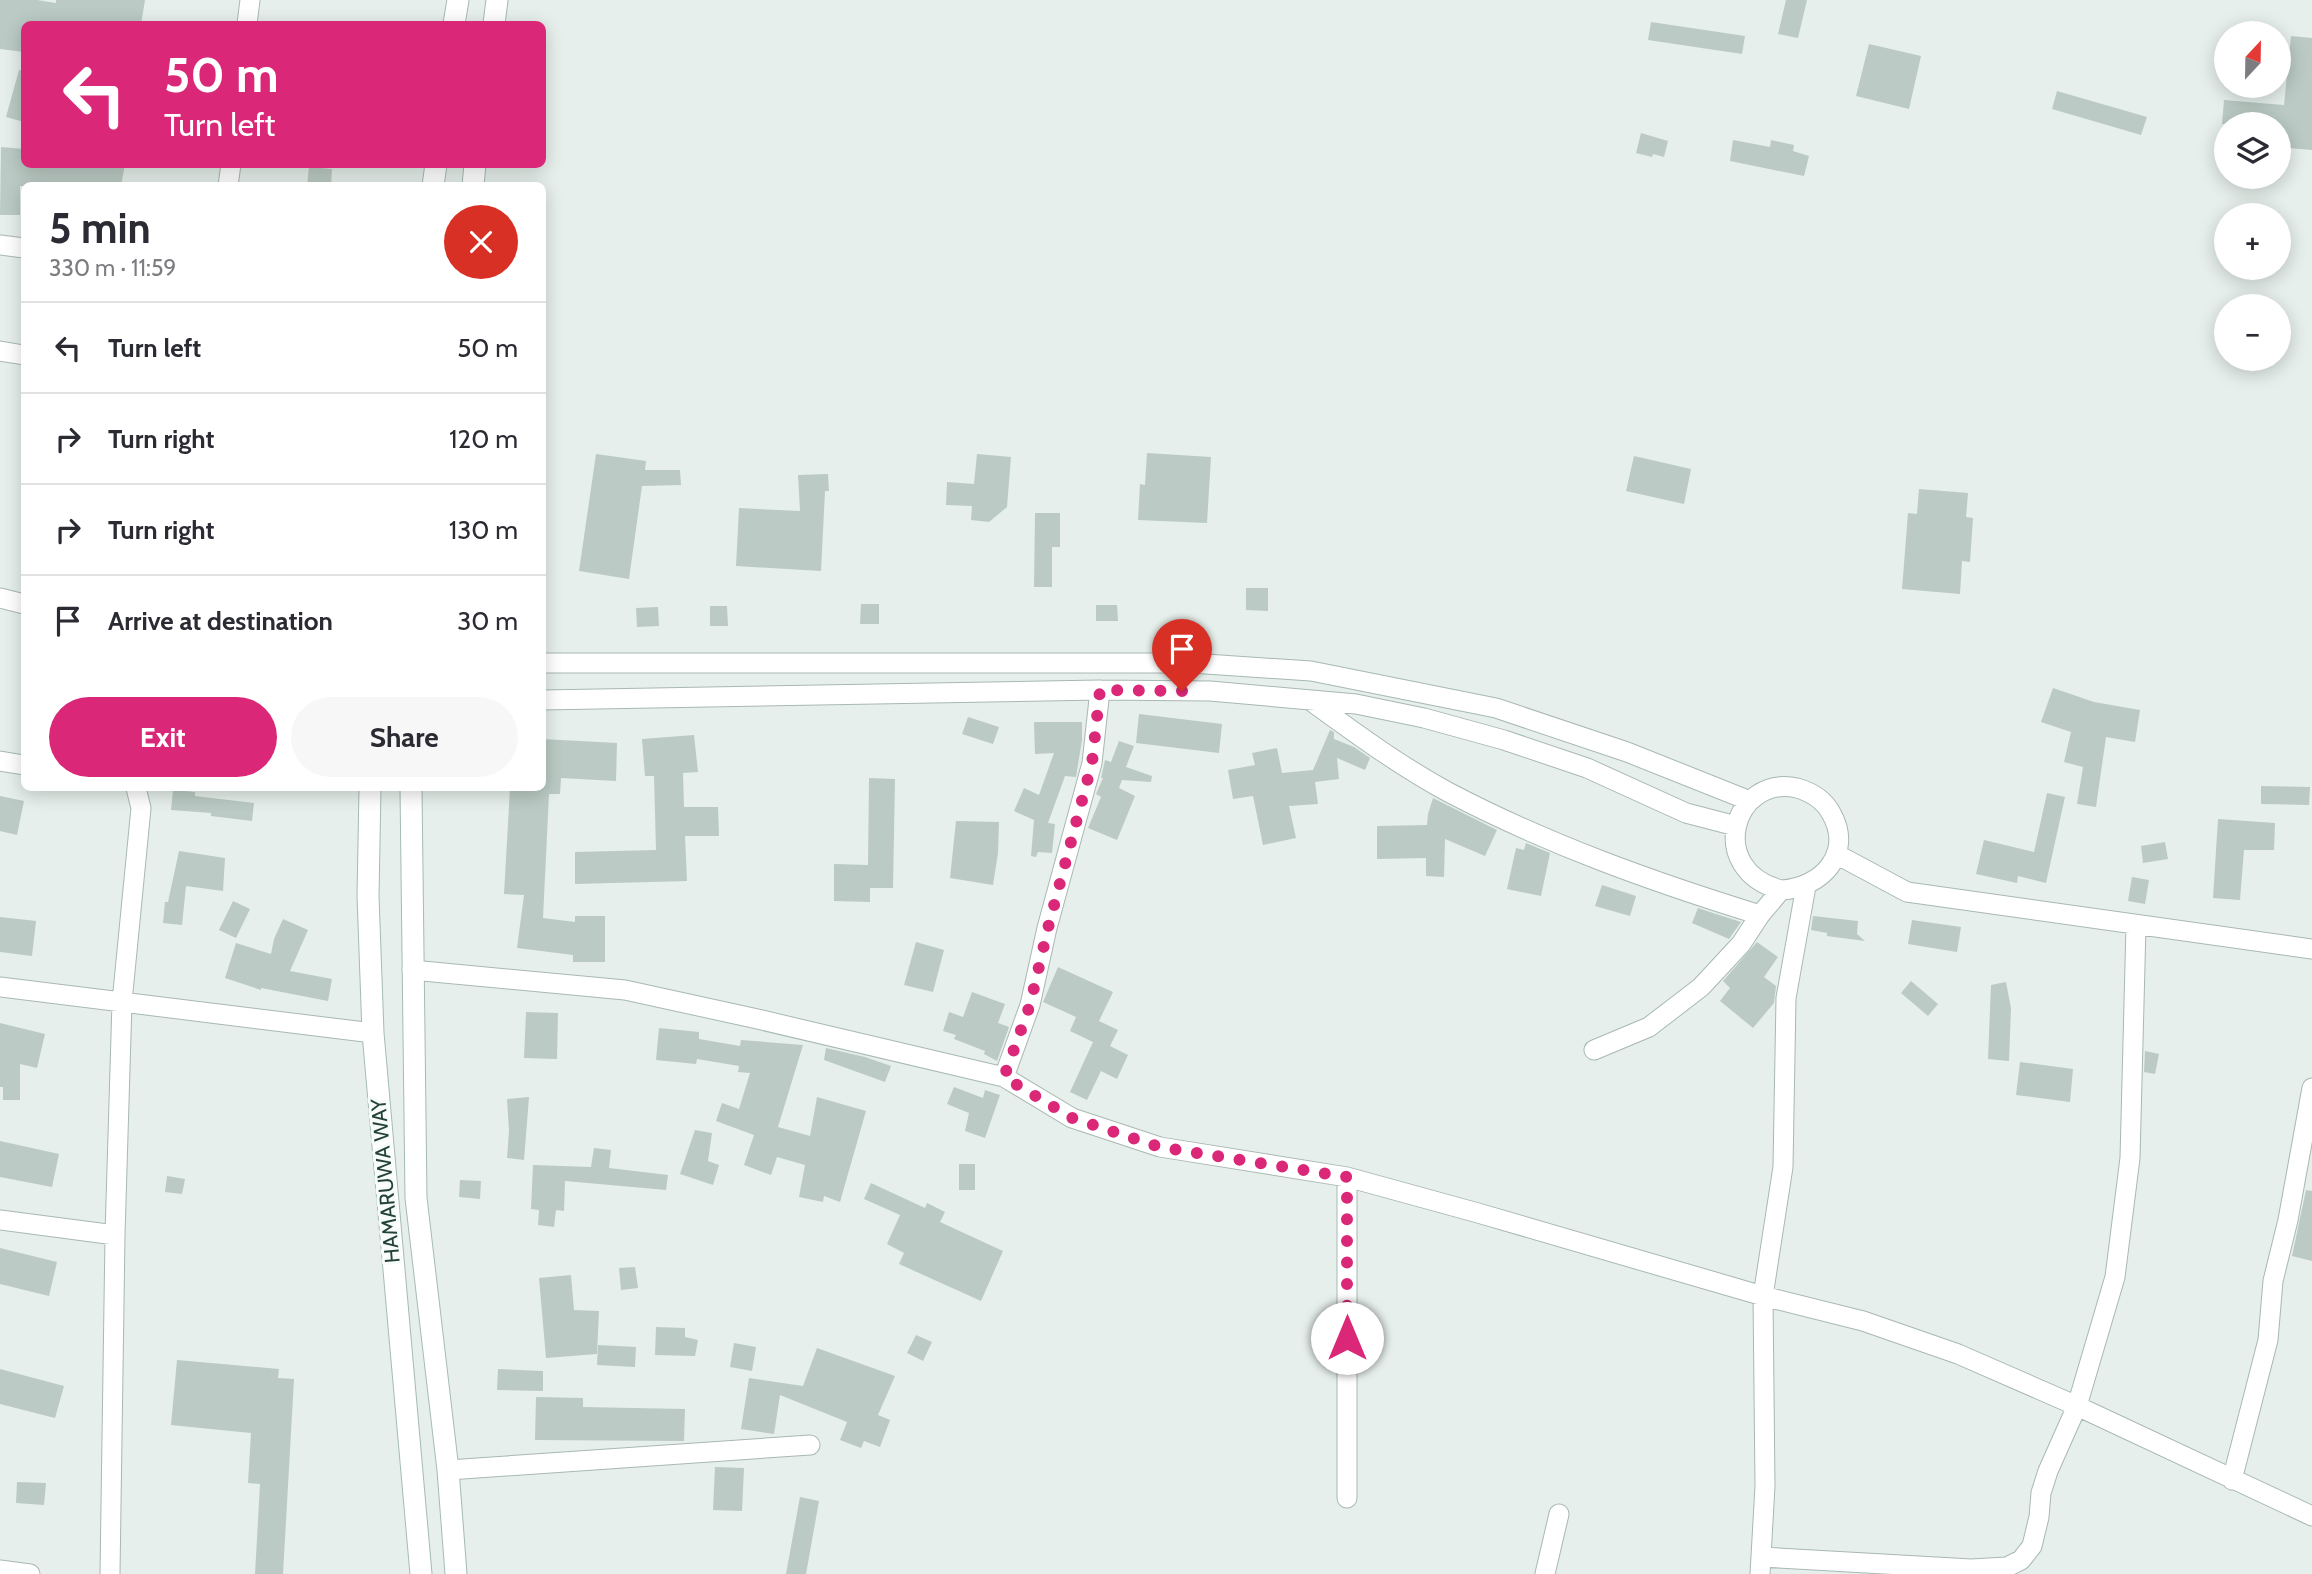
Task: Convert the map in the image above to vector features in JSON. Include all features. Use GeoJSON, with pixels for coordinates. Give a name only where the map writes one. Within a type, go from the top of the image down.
{"type":"FeatureCollection","features":[{"type":"Feature","properties":{"kind":"main road"},"geometry":{"type":"LineString","coordinates":[[454,21],[458,0]]}},
{"type":"Feature","properties":{"kind":"main road"},"geometry":{"type":"LineString","coordinates":[[494,21],[498,0]]}},
{"type":"Feature","properties":{"kind":"main road","name":"HAMARUWA WAY"},"geometry":{"type":"LineString","coordinates":[[370,791],[368,896],[373,1033],[421,1574]]}},
{"type":"Feature","properties":{"kind":"main road"},"geometry":{"type":"LineString","coordinates":[[411,791],[416,1198],[456,1574]]}},
{"type":"Feature","properties":{"kind":"street"},"geometry":{"type":"LineString","coordinates":[[247,21],[250,0]]}},
{"type":"Feature","properties":{"kind":"street"},"geometry":{"type":"LineString","coordinates":[[0,245],[21,248]]}},
{"type":"Feature","properties":{"kind":"street"},"geometry":{"type":"LineString","coordinates":[[0,351],[21,354]]}},
{"type":"Feature","properties":{"kind":"street"},"geometry":{"type":"LineString","coordinates":[[0,598],[21,603]]}},
{"type":"Feature","properties":{"kind":"street"},"geometry":{"type":"LineString","coordinates":[[546,663],[1191,663],[1311,671],[1496,708],[1627,752],[1751,801]]}},
{"type":"Feature","properties":{"kind":"street"},"geometry":{"type":"LineString","coordinates":[[546,700],[1100,690],[1210,691],[1356,704],[1424,718],[1504,740],[1587,768],[1686,813],[1736,826]]}},
{"type":"Feature","properties":{"kind":"street"},"geometry":{"type":"LineString","coordinates":[[1004,1077],[1030,1005],[1092,763],[1100,690]]}},
{"type":"Feature","properties":{"kind":"street"},"geometry":{"type":"LineString","coordinates":[[1310,700],[1371,745],[1460,798],[1560,844],[1661,884],[1760,915]]}},
{"type":"Feature","properties":{"kind":"street"},"geometry":{"type":"LineString","coordinates":[[0,761],[21,764]]}},
{"type":"Feature","properties":{"kind":"street"},"geometry":{"type":"LineString","coordinates":[[1792,787],[1814,795],[1822,802],[1835,821],[1838,832],[1836,854],[1824,873],[1806,887],[1781,890],[1758,881],[1741,863],[1736,851],[1736,826],[1744,808],[1751,801],[1770,789],[1792,787]]}},
{"type":"Feature","properties":{"kind":"street"},"geometry":{"type":"LineString","coordinates":[[110,1574],[115,1235],[122,1002],[141,808],[138,791]]}},
{"type":"Feature","properties":{"kind":"street"},"geometry":{"type":"LineString","coordinates":[[1836,854],[1907,892],[2312,949]]}},
{"type":"Feature","properties":{"kind":"street"},"geometry":{"type":"LineString","coordinates":[[1806,887],[1786,998],[1783,1167],[1763,1296],[1765,1486],[1761,1566],[1971,1569],[2007,1567],[2021,1559],[2032,1546],[2041,1493],[2077,1406],[2115,1277],[2130,1158],[2136,926]]}},
{"type":"Feature","properties":{"kind":"street"},"geometry":{"type":"LineString","coordinates":[[1594,1050],[1649,1027],[1701,987],[1741,944],[1781,890]]}},
{"type":"Feature","properties":{"kind":"street"},"geometry":{"type":"LineString","coordinates":[[412,970],[625,990],[1004,1077],[1072,1118],[1160,1147],[1347,1177],[1763,1296],[1863,1321],[1958,1354],[2077,1406],[2312,1516]]}},
{"type":"Feature","properties":{"kind":"street"},"geometry":{"type":"LineString","coordinates":[[0,987],[373,1033]]}},
{"type":"Feature","properties":{"kind":"street"},"geometry":{"type":"LineString","coordinates":[[2232,1480],[2268,1340],[2273,1281],[2288,1220],[2312,1088]]}},
{"type":"Feature","properties":{"kind":"street"},"geometry":{"type":"LineString","coordinates":[[1347,1177],[1347,1498]]}},
{"type":"Feature","properties":{"kind":"street"},"geometry":{"type":"LineString","coordinates":[[0,1220],[115,1235]]}},
{"type":"Feature","properties":{"kind":"street"},"geometry":{"type":"LineString","coordinates":[[447,1470],[810,1445]]}},
{"type":"Feature","properties":{"kind":"street"},"geometry":{"type":"LineString","coordinates":[[1545,1574],[1559,1514]]}},
{"type":"Feature","properties":{"kind":"street"},"geometry":{"type":"LineString","coordinates":[[0,1570],[30,1574]]}},
{"type":"Feature","properties":{"kind":"building"},"geometry":{"type":"Polygon","coordinates":[[[0,0],[56,3],[56,0],[145,0],[142,21],[21,21],[21,52],[0,49],[0,0]]]}},
{"type":"Feature","properties":{"kind":"building"},"geometry":{"type":"Polygon","coordinates":[[[1786,0],[1807,0],[1798,38],[1778,34],[1786,0]]]}},
{"type":"Feature","properties":{"kind":"building"},"geometry":{"type":"Polygon","coordinates":[[[1651,22],[1745,36],[1742,54],[1648,40],[1651,22]]]}},
{"type":"Feature","properties":{"kind":"building"},"geometry":{"type":"Polygon","coordinates":[[[2291,36],[2312,38],[2312,150],[2291,148],[2291,112],[2223,112],[2224,100],[2284,105],[2285,98],[2291,98],[2291,36]]]}},
{"type":"Feature","properties":{"kind":"building"},"geometry":{"type":"Polygon","coordinates":[[[1869,44],[1921,56],[1909,109],[1856,96],[1869,44]]]}},
{"type":"Feature","properties":{"kind":"building"},"geometry":{"type":"Polygon","coordinates":[[[19,70],[21,70],[21,121],[6,117],[19,70]]]}},
{"type":"Feature","properties":{"kind":"building"},"geometry":{"type":"Polygon","coordinates":[[[2057,91],[2147,117],[2141,135],[2052,109],[2057,91]]]}},
{"type":"Feature","properties":{"kind":"building"},"geometry":{"type":"Polygon","coordinates":[[[1641,133],[1668,141],[1664,157],[1636,153],[1641,133]]]}},
{"type":"Feature","properties":{"kind":"building"},"geometry":{"type":"Polygon","coordinates":[[[1733,140],[1770,147],[1771,140],[1794,145],[1793,151],[1809,156],[1804,176],[1730,161],[1733,140]]]}},
{"type":"Feature","properties":{"kind":"building"},"geometry":{"type":"Polygon","coordinates":[[[1,147],[21,149],[21,168],[124,168],[122,182],[21,182],[20,215],[0,215],[1,147]]]}},
{"type":"Feature","properties":{"kind":"building"},"geometry":{"type":"Polygon","coordinates":[[[309,168],[332,169],[331,182],[307,182],[309,168]]]}},
{"type":"Feature","properties":{"kind":"building"},"geometry":{"type":"Polygon","coordinates":[[[1147,453],[1211,457],[1207,523],[1138,520],[1140,484],[1145,485],[1147,453]]]}},
{"type":"Feature","properties":{"kind":"building"},"geometry":{"type":"Polygon","coordinates":[[[596,454],[646,461],[645,470],[680,470],[681,485],[642,486],[629,579],[579,571],[596,454]]]}},
{"type":"Feature","properties":{"kind":"building"},"geometry":{"type":"Polygon","coordinates":[[[977,454],[1011,457],[1007,507],[989,522],[971,520],[972,506],[946,505],[947,482],[974,484],[977,454]]]}},
{"type":"Feature","properties":{"kind":"building"},"geometry":{"type":"Polygon","coordinates":[[[1634,456],[1691,469],[1684,504],[1626,491],[1634,456]]]}},
{"type":"Feature","properties":{"kind":"building"},"geometry":{"type":"Polygon","coordinates":[[[828,474],[829,491],[825,491],[821,571],[736,566],[739,508],[800,511],[798,475],[828,474]]]}},
{"type":"Feature","properties":{"kind":"building"},"geometry":{"type":"Polygon","coordinates":[[[1919,489],[1968,493],[1966,517],[1973,518],[1970,562],[1962,561],[1960,594],[1902,589],[1908,513],[1917,514],[1919,489]]]}},
{"type":"Feature","properties":{"kind":"building"},"geometry":{"type":"Polygon","coordinates":[[[1035,513],[1060,513],[1060,547],[1052,547],[1052,587],[1034,587],[1035,513]]]}},
{"type":"Feature","properties":{"kind":"building"},"geometry":{"type":"Polygon","coordinates":[[[1246,588],[1268,588],[1268,611],[1246,610],[1246,588]]]}},
{"type":"Feature","properties":{"kind":"building"},"geometry":{"type":"Polygon","coordinates":[[[861,604],[879,604],[879,624],[860,624],[861,604]]]}},
{"type":"Feature","properties":{"kind":"building"},"geometry":{"type":"Polygon","coordinates":[[[1096,605],[1117,605],[1118,621],[1096,621],[1096,605]]]}},
{"type":"Feature","properties":{"kind":"building"},"geometry":{"type":"Polygon","coordinates":[[[710,606],[727,606],[728,626],[710,626],[710,606]]]}},
{"type":"Feature","properties":{"kind":"building"},"geometry":{"type":"Polygon","coordinates":[[[658,607],[659,626],[637,627],[636,608],[658,607]]]}},
{"type":"Feature","properties":{"kind":"building"},"geometry":{"type":"Polygon","coordinates":[[[2053,688],[2094,702],[2140,710],[2135,742],[2106,737],[2096,807],[2077,804],[2083,767],[2064,762],[2071,732],[2041,722],[2053,688]]]}},
{"type":"Feature","properties":{"kind":"building"},"geometry":{"type":"Polygon","coordinates":[[[1139,714],[1222,724],[1219,753],[1136,743],[1139,714]]]}},
{"type":"Feature","properties":{"kind":"building"},"geometry":{"type":"Polygon","coordinates":[[[968,717],[999,727],[993,744],[962,734],[968,717]]]}},
{"type":"Feature","properties":{"kind":"building"},"geometry":{"type":"Polygon","coordinates":[[[1034,722],[1082,722],[1076,777],[1065,776],[1048,823],[1055,824],[1052,853],[1038,852],[1036,857],[1031,856],[1034,820],[1014,811],[1024,788],[1039,795],[1054,753],[1035,754],[1034,722]]]}},
{"type":"Feature","properties":{"kind":"building"},"geometry":{"type":"Polygon","coordinates":[[[1330,730],[1334,732],[1334,739],[1354,747],[1370,758],[1365,770],[1337,758],[1339,779],[1315,782],[1318,804],[1289,806],[1296,838],[1263,845],[1253,796],[1233,799],[1228,770],[1255,765],[1252,753],[1277,748],[1282,773],[1313,770],[1330,730]]]}},
{"type":"Feature","properties":{"kind":"building"},"geometry":{"type":"Polygon","coordinates":[[[694,735],[698,772],[683,773],[684,807],[718,807],[719,836],[685,836],[687,881],[575,884],[575,852],[656,850],[654,776],[645,776],[642,739],[694,735]]]}},
{"type":"Feature","properties":{"kind":"building"},"geometry":{"type":"Polygon","coordinates":[[[546,739],[617,743],[616,781],[561,778],[560,794],[549,794],[543,918],[575,922],[575,916],[605,916],[605,962],[573,962],[573,955],[517,948],[524,895],[504,894],[510,791],[546,791],[546,739]]]}},
{"type":"Feature","properties":{"kind":"building"},"geometry":{"type":"Polygon","coordinates":[[[1119,741],[1134,746],[1126,767],[1152,776],[1151,782],[1122,780],[1119,788],[1135,796],[1117,840],[1088,828],[1101,797],[1096,794],[1103,778],[1105,760],[1111,762],[1119,741]]]}},
{"type":"Feature","properties":{"kind":"building"},"geometry":{"type":"Polygon","coordinates":[[[869,778],[895,779],[893,888],[870,888],[870,902],[834,901],[834,864],[868,865],[869,778]]]}},
{"type":"Feature","properties":{"kind":"building"},"geometry":{"type":"Polygon","coordinates":[[[2261,786],[2310,787],[2309,805],[2261,804],[2261,786]]]}},
{"type":"Feature","properties":{"kind":"building"},"geometry":{"type":"Polygon","coordinates":[[[173,791],[195,792],[195,796],[254,803],[252,821],[211,816],[211,813],[171,810],[173,791]]]}},
{"type":"Feature","properties":{"kind":"building"},"geometry":{"type":"Polygon","coordinates":[[[2047,793],[2065,797],[2046,883],[2018,876],[2017,883],[1976,874],[1984,840],[2034,852],[2047,793]]]}},
{"type":"Feature","properties":{"kind":"building"},"geometry":{"type":"Polygon","coordinates":[[[0,796],[24,801],[17,835],[0,831],[0,796]]]}},
{"type":"Feature","properties":{"kind":"building"},"geometry":{"type":"Polygon","coordinates":[[[1433,798],[1497,830],[1485,856],[1445,839],[1444,877],[1426,876],[1426,858],[1377,859],[1377,826],[1427,825],[1433,798]]]}},
{"type":"Feature","properties":{"kind":"building"},"geometry":{"type":"Polygon","coordinates":[[[2218,819],[2275,823],[2274,850],[2244,850],[2240,900],[2213,898],[2218,819]]]}},
{"type":"Feature","properties":{"kind":"building"},"geometry":{"type":"Polygon","coordinates":[[[956,821],[999,822],[993,885],[950,878],[956,821]]]}},
{"type":"Feature","properties":{"kind":"building"},"geometry":{"type":"Polygon","coordinates":[[[2165,842],[2168,859],[2143,863],[2141,846],[2165,842]]]}},
{"type":"Feature","properties":{"kind":"building"},"geometry":{"type":"Polygon","coordinates":[[[1526,843],[1550,853],[1541,896],[1507,889],[1516,848],[1524,850],[1526,843]]]}},
{"type":"Feature","properties":{"kind":"building"},"geometry":{"type":"Polygon","coordinates":[[[179,851],[225,858],[223,891],[186,886],[182,925],[163,923],[165,902],[168,902],[179,851]]]}},
{"type":"Feature","properties":{"kind":"building"},"geometry":{"type":"Polygon","coordinates":[[[2132,877],[2149,880],[2145,904],[2128,901],[2132,877]]]}},
{"type":"Feature","properties":{"kind":"building"},"geometry":{"type":"Polygon","coordinates":[[[1602,885],[1636,896],[1630,916],[1595,906],[1602,885]]]}},
{"type":"Feature","properties":{"kind":"building"},"geometry":{"type":"Polygon","coordinates":[[[233,901],[250,909],[236,938],[219,930],[233,901]]]}},
{"type":"Feature","properties":{"kind":"building"},"geometry":{"type":"Polygon","coordinates":[[[1698,908],[1741,922],[1729,939],[1692,923],[1698,908]]]}},
{"type":"Feature","properties":{"kind":"building"},"geometry":{"type":"Polygon","coordinates":[[[1813,916],[1858,921],[1857,934],[1865,941],[1827,936],[1827,933],[1811,930],[1813,916]]]}},
{"type":"Feature","properties":{"kind":"building"},"geometry":{"type":"Polygon","coordinates":[[[0,917],[36,921],[32,956],[0,952],[0,917]]]}},
{"type":"Feature","properties":{"kind":"building"},"geometry":{"type":"Polygon","coordinates":[[[283,919],[308,930],[290,971],[332,979],[328,1001],[261,990],[225,978],[236,943],[271,954],[283,919]]]}},
{"type":"Feature","properties":{"kind":"building"},"geometry":{"type":"Polygon","coordinates":[[[1912,920],[1961,927],[1957,952],[1908,944],[1912,920]]]}},
{"type":"Feature","properties":{"kind":"building"},"geometry":{"type":"Polygon","coordinates":[[[916,942],[944,950],[933,992],[904,985],[916,942]]]}},
{"type":"Feature","properties":{"kind":"building"},"geometry":{"type":"Polygon","coordinates":[[[1757,942],[1778,957],[1764,977],[1776,986],[1774,1003],[1753,1028],[1720,1001],[1730,988],[1723,981],[1757,942]]]}},
{"type":"Feature","properties":{"kind":"building"},"geometry":{"type":"Polygon","coordinates":[[[1058,967],[1113,992],[1099,1021],[1118,1030],[1110,1046],[1128,1055],[1117,1079],[1101,1071],[1087,1100],[1070,1092],[1093,1042],[1070,1031],[1076,1017],[1043,1002],[1058,967]]]}},
{"type":"Feature","properties":{"kind":"building"},"geometry":{"type":"Polygon","coordinates":[[[1911,981],[1938,1004],[1928,1016],[1901,993],[1911,981]]]}},
{"type":"Feature","properties":{"kind":"building"},"geometry":{"type":"Polygon","coordinates":[[[2006,982],[2011,1008],[2009,1061],[1988,1059],[1991,985],[2006,982]]]}},
{"type":"Feature","properties":{"kind":"building"},"geometry":{"type":"Polygon","coordinates":[[[972,992],[1005,1004],[998,1023],[1009,1027],[997,1061],[984,1054],[985,1051],[954,1039],[956,1035],[943,1031],[949,1012],[963,1017],[972,992]]]}},
{"type":"Feature","properties":{"kind":"building"},"geometry":{"type":"Polygon","coordinates":[[[526,1012],[558,1013],[557,1059],[524,1058],[526,1012]]]}},
{"type":"Feature","properties":{"kind":"building"},"geometry":{"type":"Polygon","coordinates":[[[0,1023],[45,1034],[37,1068],[20,1064],[20,1100],[3,1100],[3,1087],[0,1087],[0,1023]]]}},
{"type":"Feature","properties":{"kind":"building"},"geometry":{"type":"Polygon","coordinates":[[[659,1028],[699,1032],[699,1039],[740,1046],[741,1040],[803,1045],[778,1127],[810,1136],[817,1097],[866,1111],[840,1202],[824,1196],[823,1202],[799,1197],[805,1165],[777,1157],[771,1175],[744,1165],[754,1135],[716,1121],[722,1103],[739,1109],[750,1073],[738,1072],[739,1066],[697,1059],[696,1064],[656,1060],[659,1028]]]}},
{"type":"Feature","properties":{"kind":"building"},"geometry":{"type":"Polygon","coordinates":[[[826,1048],[891,1066],[885,1082],[824,1060],[826,1048]]]}},
{"type":"Feature","properties":{"kind":"building"},"geometry":{"type":"Polygon","coordinates":[[[2145,1051],[2159,1054],[2155,1074],[2144,1072],[2145,1051]]]}},
{"type":"Feature","properties":{"kind":"building"},"geometry":{"type":"Polygon","coordinates":[[[2020,1062],[2073,1069],[2070,1102],[2016,1095],[2020,1062]]]}},
{"type":"Feature","properties":{"kind":"building"},"geometry":{"type":"Polygon","coordinates":[[[954,1087],[983,1098],[985,1090],[1000,1095],[985,1138],[965,1131],[969,1113],[947,1104],[954,1087]]]}},
{"type":"Feature","properties":{"kind":"building"},"geometry":{"type":"Polygon","coordinates":[[[529,1097],[524,1160],[507,1158],[507,1099],[529,1097]]]}},
{"type":"Feature","properties":{"kind":"building"},"geometry":{"type":"Polygon","coordinates":[[[695,1130],[712,1133],[708,1161],[719,1165],[713,1185],[680,1174],[695,1130]]]}},
{"type":"Feature","properties":{"kind":"building"},"geometry":{"type":"Polygon","coordinates":[[[0,1141],[59,1154],[52,1187],[0,1177],[0,1141]]]}},
{"type":"Feature","properties":{"kind":"building"},"geometry":{"type":"Polygon","coordinates":[[[594,1148],[611,1150],[609,1168],[668,1175],[666,1190],[565,1181],[564,1211],[556,1210],[554,1227],[538,1225],[539,1210],[531,1209],[533,1165],[591,1167],[594,1148]]]}},
{"type":"Feature","properties":{"kind":"building"},"geometry":{"type":"Polygon","coordinates":[[[959,1164],[975,1164],[975,1190],[959,1190],[959,1164]]]}},
{"type":"Feature","properties":{"kind":"building"},"geometry":{"type":"Polygon","coordinates":[[[167,1176],[185,1179],[182,1194],[165,1192],[167,1176]]]}},
{"type":"Feature","properties":{"kind":"building"},"geometry":{"type":"Polygon","coordinates":[[[460,1180],[481,1181],[480,1199],[459,1197],[460,1180]]]}},
{"type":"Feature","properties":{"kind":"building"},"geometry":{"type":"Polygon","coordinates":[[[871,1183],[925,1208],[927,1203],[945,1212],[940,1222],[1003,1251],[981,1301],[899,1264],[904,1253],[887,1244],[900,1215],[864,1199],[871,1183]]]}},
{"type":"Feature","properties":{"kind":"building"},"geometry":{"type":"Polygon","coordinates":[[[2306,1190],[2312,1191],[2312,1261],[2292,1256],[2306,1190]]]}},
{"type":"Feature","properties":{"kind":"building"},"geometry":{"type":"Polygon","coordinates":[[[0,1248],[57,1262],[49,1296],[0,1284],[0,1248]]]}},
{"type":"Feature","properties":{"kind":"building"},"geometry":{"type":"Polygon","coordinates":[[[635,1267],[638,1288],[621,1290],[619,1268],[635,1267]]]}},
{"type":"Feature","properties":{"kind":"building"},"geometry":{"type":"Polygon","coordinates":[[[571,1275],[574,1310],[599,1311],[597,1354],[546,1358],[539,1278],[571,1275]]]}},
{"type":"Feature","properties":{"kind":"building"},"geometry":{"type":"Polygon","coordinates":[[[656,1327],[685,1328],[685,1337],[698,1340],[695,1356],[655,1355],[656,1327]]]}},
{"type":"Feature","properties":{"kind":"building"},"geometry":{"type":"Polygon","coordinates":[[[916,1335],[932,1342],[923,1361],[907,1353],[916,1335]]]}},
{"type":"Feature","properties":{"kind":"building"},"geometry":{"type":"Polygon","coordinates":[[[734,1343],[756,1347],[752,1371],[730,1367],[734,1343]]]}},
{"type":"Feature","properties":{"kind":"building"},"geometry":{"type":"Polygon","coordinates":[[[598,1345],[636,1347],[635,1367],[597,1365],[598,1345]]]}},
{"type":"Feature","properties":{"kind":"building"},"geometry":{"type":"Polygon","coordinates":[[[817,1348],[895,1376],[878,1415],[890,1420],[880,1447],[864,1441],[861,1448],[840,1440],[847,1422],[780,1395],[774,1434],[741,1429],[749,1378],[803,1386],[817,1348]]]}},
{"type":"Feature","properties":{"kind":"building"},"geometry":{"type":"Polygon","coordinates":[[[177,1360],[279,1369],[278,1378],[294,1379],[283,1574],[255,1574],[260,1484],[248,1483],[251,1433],[171,1425],[177,1360]]]}},
{"type":"Feature","properties":{"kind":"building"},"geometry":{"type":"Polygon","coordinates":[[[0,1369],[64,1386],[55,1418],[0,1404],[0,1369]]]}},
{"type":"Feature","properties":{"kind":"building"},"geometry":{"type":"Polygon","coordinates":[[[498,1369],[543,1371],[543,1391],[497,1390],[498,1369]]]}},
{"type":"Feature","properties":{"kind":"building"},"geometry":{"type":"Polygon","coordinates":[[[536,1397],[583,1398],[583,1407],[685,1409],[684,1441],[535,1440],[536,1397]]]}},
{"type":"Feature","properties":{"kind":"building"},"geometry":{"type":"Polygon","coordinates":[[[715,1467],[744,1468],[742,1511],[713,1510],[715,1467]]]}},
{"type":"Feature","properties":{"kind":"building"},"geometry":{"type":"Polygon","coordinates":[[[17,1482],[46,1483],[44,1505],[16,1503],[17,1482]]]}},
{"type":"Feature","properties":{"kind":"building"},"geometry":{"type":"Polygon","coordinates":[[[800,1497],[819,1501],[806,1574],[786,1574],[800,1497]]]}},
{"type":"Feature","properties":{"kind":"route"},"geometry":{"type":"LineString","coordinates":[[1182,691],[1100,690],[1092,763],[1030,1005],[1004,1077],[1072,1118],[1160,1147],[1347,1177],[1347,1338]]}}]}
